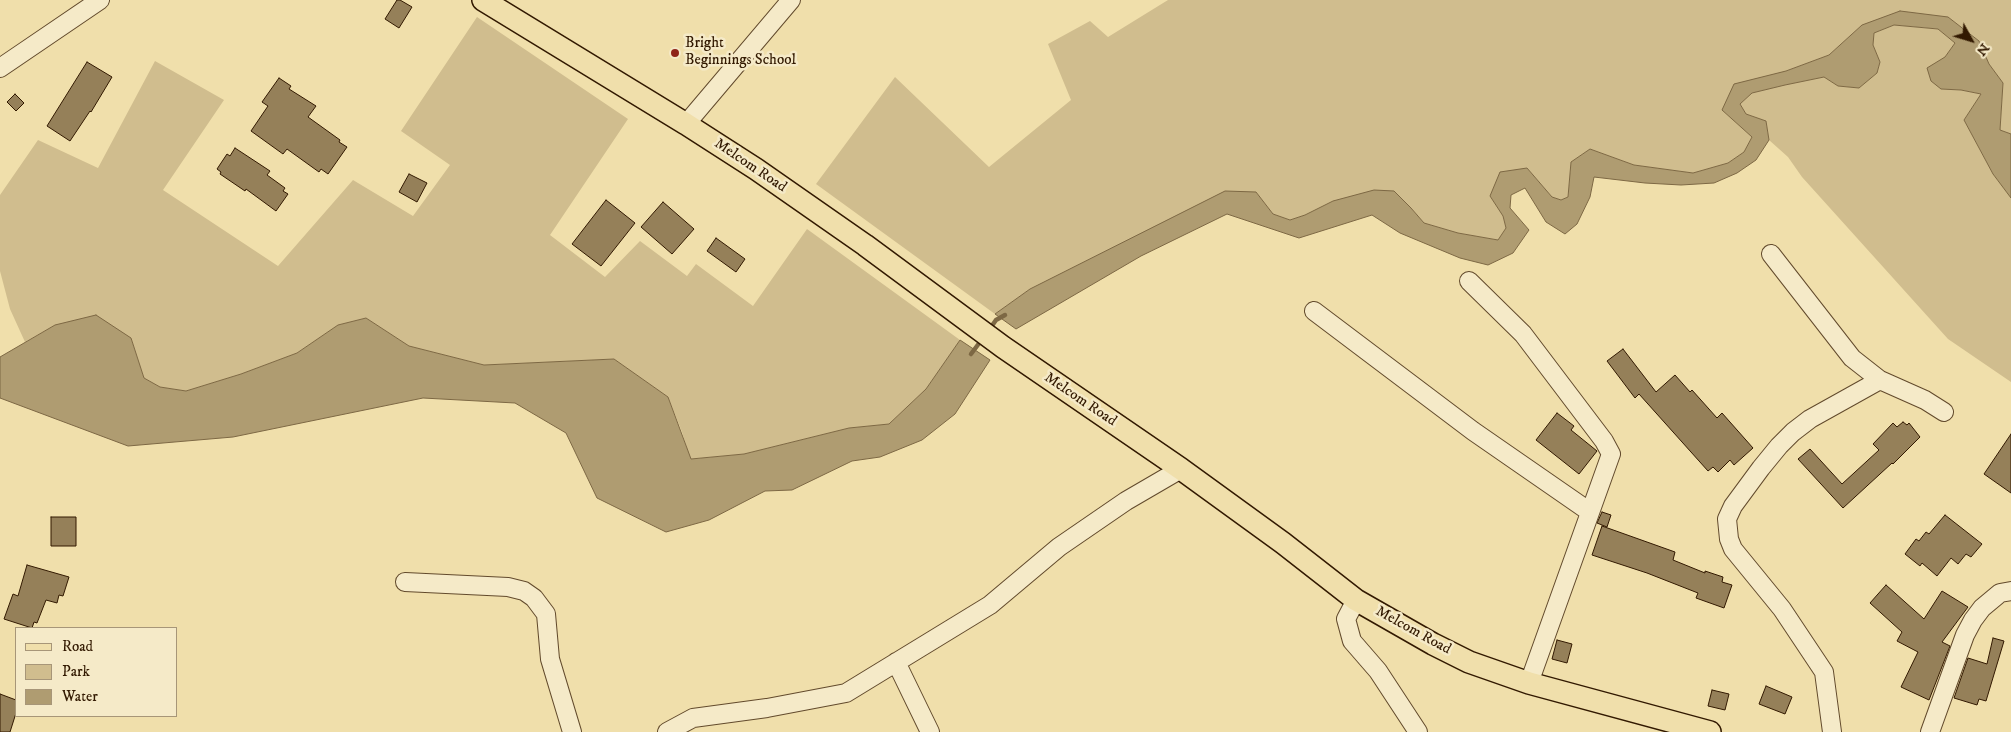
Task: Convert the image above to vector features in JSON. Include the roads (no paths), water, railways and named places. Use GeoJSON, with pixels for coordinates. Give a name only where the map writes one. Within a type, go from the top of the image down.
{"type":"FeatureCollection","features":[{"type":"Feature","properties":{"kind":"main road","name":"Melcom Road"},"geometry":{"type":"LineString","coordinates":[[483,0],[756,169],[842,229],[1002,347],[1180,469],[1283,543],[1356,600],[1433,644],[1469,662],[1529,683],[1710,732]]}},
{"type":"Feature","properties":{"kind":"street"},"geometry":{"type":"LineString","coordinates":[[0,68],[100,0]]}},
{"type":"Feature","properties":{"kind":"street"},"geometry":{"type":"LineString","coordinates":[[686,124],[792,0]]}},
{"type":"Feature","properties":{"kind":"street"},"geometry":{"type":"LineString","coordinates":[[1771,254],[1852,358],[1880,380],[1925,400],[1944,412]]}},
{"type":"Feature","properties":{"kind":"street"},"geometry":{"type":"LineString","coordinates":[[1469,281],[1524,334],[1609,449],[1610,460],[1529,683]]}},
{"type":"Feature","properties":{"kind":"street"},"geometry":{"type":"LineString","coordinates":[[1314,311],[1473,431],[1590,512]]}},
{"type":"Feature","properties":{"kind":"street"},"geometry":{"type":"LineString","coordinates":[[1832,732],[1824,672],[1782,609],[1728,539],[1727,519],[1733,506],[1761,468],[1778,446],[1793,432],[1810,419],[1880,380]]}},
{"type":"Feature","properties":{"kind":"street"},"geometry":{"type":"LineString","coordinates":[[667,732],[693,718],[767,708],[846,693],[990,605],[1059,547],[1126,501],[1180,469]]}},
{"type":"Feature","properties":{"kind":"street"},"geometry":{"type":"LineString","coordinates":[[405,582],[508,587],[524,591],[534,598],[546,614],[550,659],[572,732]]}},
{"type":"Feature","properties":{"kind":"street"},"geometry":{"type":"LineString","coordinates":[[1930,732],[1965,635],[1973,620],[1982,608],[2000,593],[2011,591]]}},
{"type":"Feature","properties":{"kind":"street"},"geometry":{"type":"LineString","coordinates":[[1356,600],[1346,619],[1352,641],[1378,671],[1418,732]]}},
{"type":"Feature","properties":{"kind":"street"},"geometry":{"type":"LineString","coordinates":[[896,662],[930,732]]}},
{"type":"Feature","properties":{"kind":"water"},"geometry":{"type":"Polygon","coordinates":[[[1900,11],[1948,17],[1979,41],[1989,64],[2003,83],[2000,130],[2011,134],[2011,198],[1993,174],[1964,120],[1981,94],[1941,89],[1931,81],[1927,68],[1945,57],[1955,43],[1938,29],[1894,25],[1874,33],[1873,45],[1880,62],[1877,73],[1859,88],[1838,86],[1824,77],[1752,93],[1740,104],[1746,114],[1766,121],[1769,140],[1756,160],[1737,173],[1714,183],[1681,185],[1594,177],[1590,197],[1577,224],[1565,234],[1546,222],[1525,188],[1511,195],[1510,208],[1529,230],[1513,253],[1488,265],[1460,258],[1400,233],[1372,215],[1299,238],[1227,214],[1141,256],[1016,329],[995,314],[1030,289],[1225,191],[1256,192],[1273,214],[1290,220],[1333,201],[1374,190],[1394,191],[1424,223],[1458,233],[1498,240],[1506,228],[1503,216],[1490,196],[1500,172],[1527,168],[1552,197],[1561,200],[1568,197],[1571,162],[1590,149],[1634,165],[1693,173],[1728,163],[1744,152],[1752,137],[1722,110],[1734,84],[1786,71],[1829,55],[1862,25],[1900,11]]]}},
{"type":"Feature","properties":{"kind":"water"},"geometry":{"type":"Polygon","coordinates":[[[96,315],[131,338],[144,378],[160,387],[186,391],[241,374],[297,353],[338,325],[366,318],[409,346],[484,365],[614,359],[668,397],[691,459],[744,454],[849,428],[889,424],[926,389],[960,340],[990,360],[955,414],[922,440],[880,457],[852,461],[792,490],[765,491],[709,520],[666,532],[597,498],[566,433],[515,403],[423,398],[233,437],[128,446],[0,398],[0,357],[55,325],[96,315]]]}},
{"type":"Feature","properties":{"kind":"waterway"},"geometry":{"type":"LineString","coordinates":[[989,330],[996,320],[1005,315]]}},
{"type":"Feature","properties":{"kind":"waterway"},"geometry":{"type":"LineString","coordinates":[[971,354],[983,338]]}},
{"type":"Feature","properties":{"kind":"place","name":"Bright Beginnings School"},"geometry":{"type":"Point","coordinates":[675,53]}}]}
